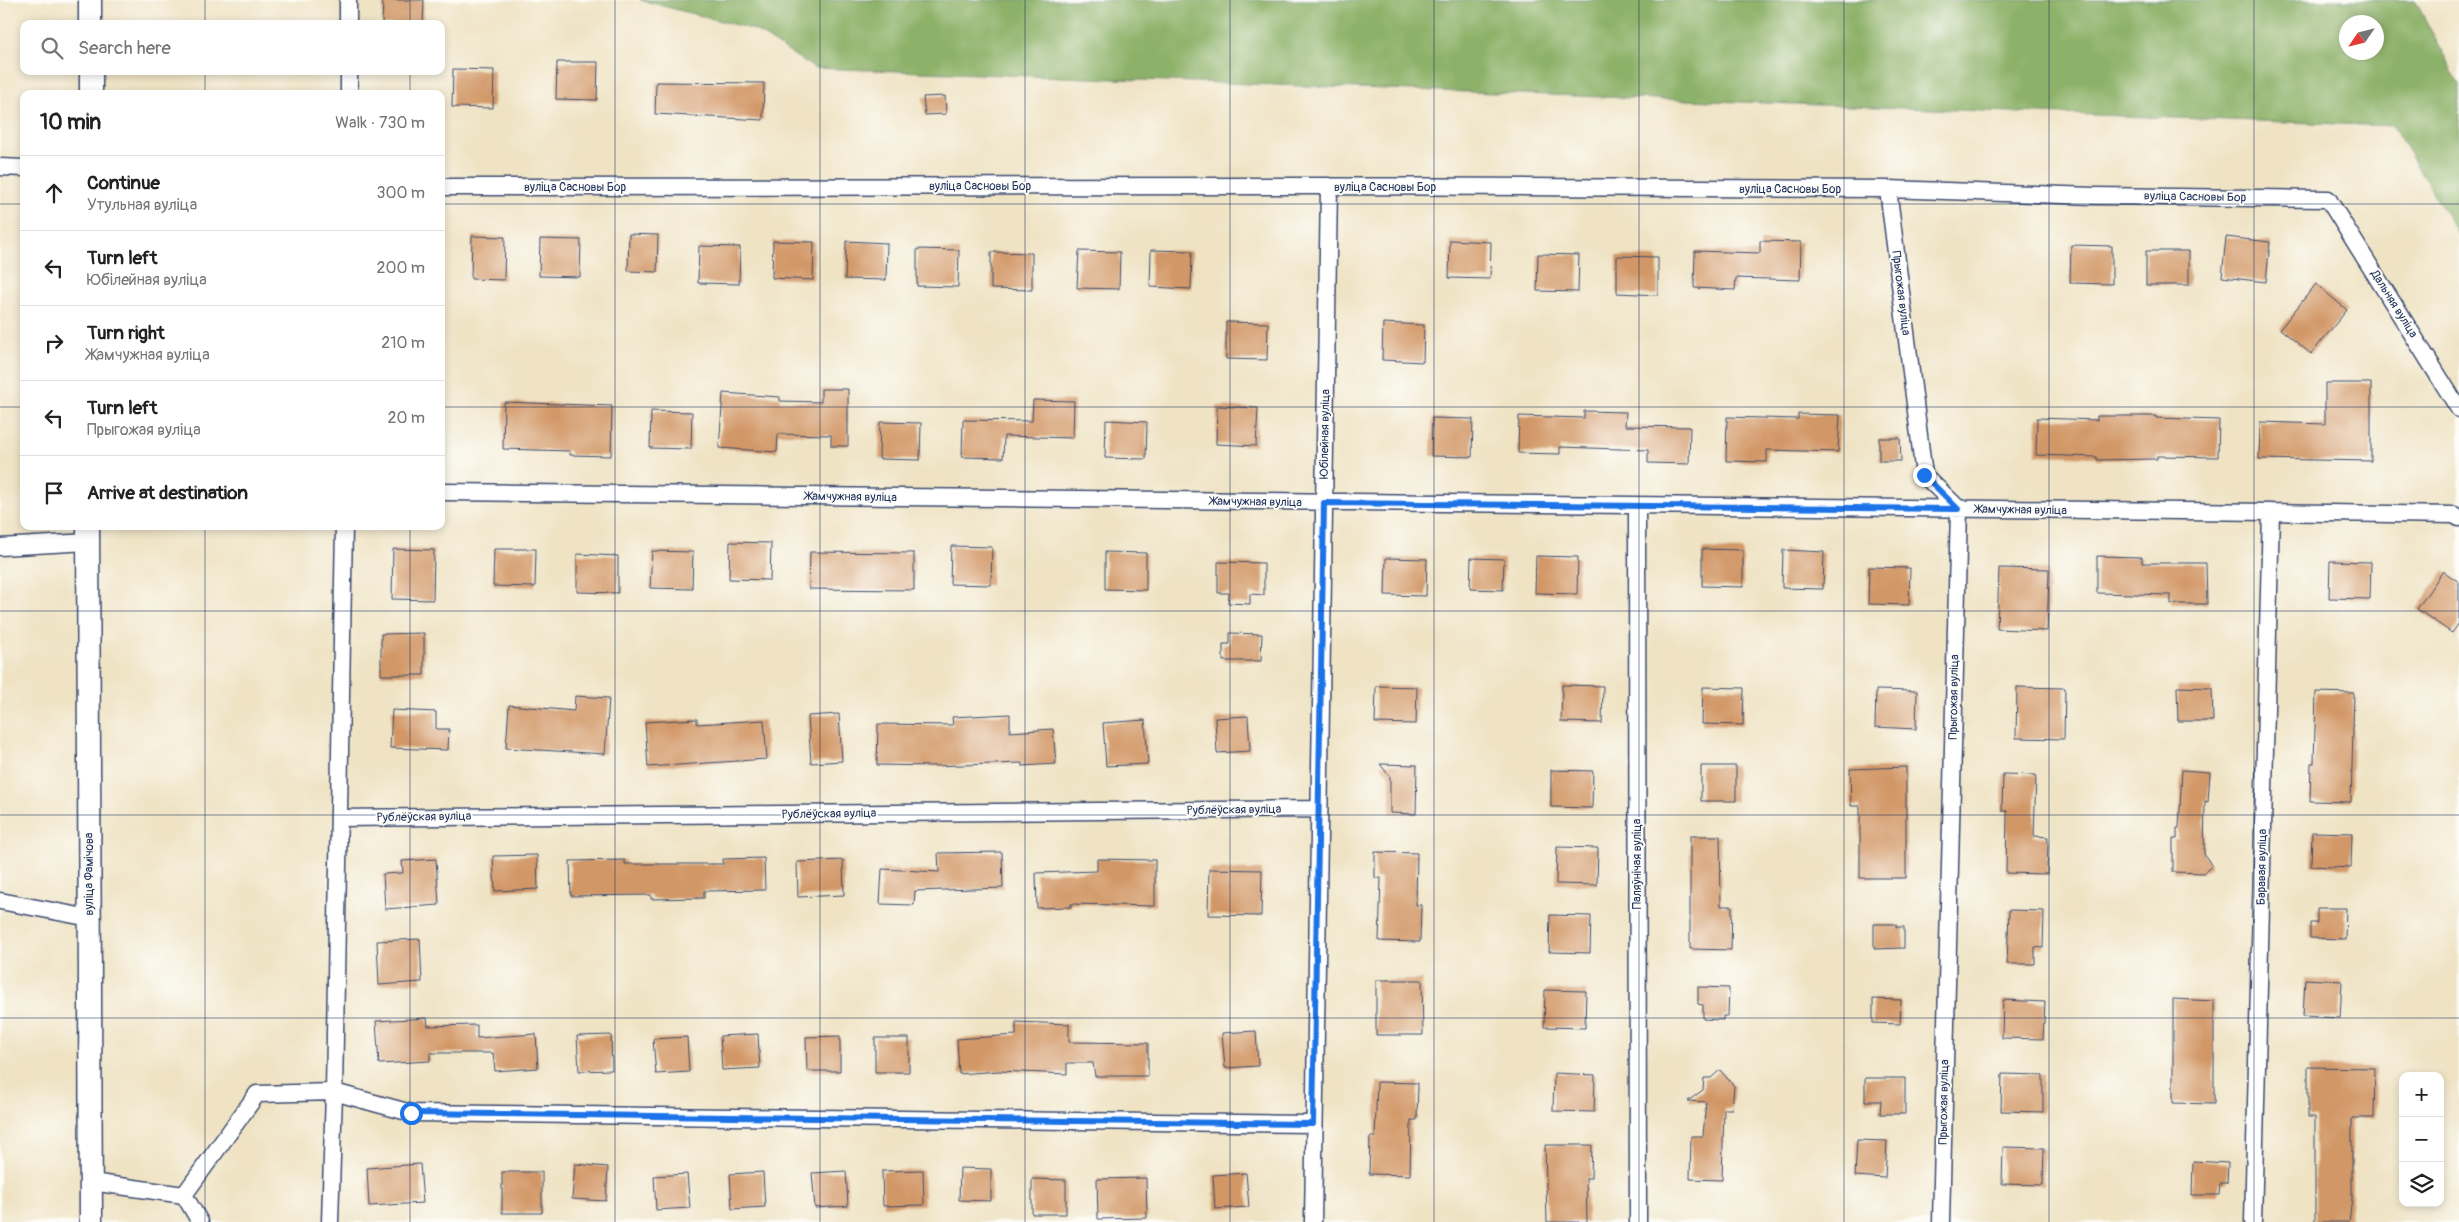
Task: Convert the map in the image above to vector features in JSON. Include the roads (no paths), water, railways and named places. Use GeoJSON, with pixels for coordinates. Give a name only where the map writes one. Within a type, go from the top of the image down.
{"type":"FeatureCollection","features":[{"type":"Feature","properties":{"kind":"main road"},"geometry":{"type":"LineString","coordinates":[[90,0],[90,20]]}},
{"type":"Feature","properties":{"kind":"main road"},"geometry":{"type":"LineString","coordinates":[[91,75],[92,90]]}},
{"type":"Feature","properties":{"kind":"main road","name":"вуліца Фамічова"},"geometry":{"type":"LineString","coordinates":[[88,534],[91,1222]]}},
{"type":"Feature","properties":{"kind":"street"},"geometry":{"type":"LineString","coordinates":[[348,0],[348,20]]}},
{"type":"Feature","properties":{"kind":"street"},"geometry":{"type":"LineString","coordinates":[[349,75],[349,90]]}},
{"type":"Feature","properties":{"kind":"street"},"geometry":{"type":"LineString","coordinates":[[0,167],[20,168]]}},
{"type":"Feature","properties":{"kind":"street","name":"вуліца Сасновы Бор"},"geometry":{"type":"LineString","coordinates":[[445,187],[1329,186],[1888,189],[2094,196],[2328,199]]}},
{"type":"Feature","properties":{"kind":"street","name":"Юбілейная вуліца"},"geometry":{"type":"LineString","coordinates":[[1313,1222],[1313,1124],[1329,186]]}},
{"type":"Feature","properties":{"kind":"street","name":"Прыгожая вуліца"},"geometry":{"type":"LineString","coordinates":[[1888,189],[1924,475],[1958,509],[1941,1222]]}},
{"type":"Feature","properties":{"kind":"street","name":"Дальняя вуліца"},"geometry":{"type":"LineString","coordinates":[[2328,199],[2459,409]]}},
{"type":"Feature","properties":{"kind":"street","name":"Жамчужная вуліца"},"geometry":{"type":"LineString","coordinates":[[445,492],[2271,512],[2454,515],[2459,518]]}},
{"type":"Feature","properties":{"kind":"street","name":"Паляўнічая вуліца"},"geometry":{"type":"LineString","coordinates":[[1637,506],[1638,1222]]}},
{"type":"Feature","properties":{"kind":"street","name":"Баравая вуліца"},"geometry":{"type":"LineString","coordinates":[[2252,1222],[2271,512]]}},
{"type":"Feature","properties":{"kind":"street"},"geometry":{"type":"LineString","coordinates":[[330,1222],[344,530]]}},
{"type":"Feature","properties":{"kind":"street"},"geometry":{"type":"LineString","coordinates":[[0,546],[88,534]]}},
{"type":"Feature","properties":{"kind":"street","name":"Рублёўская вуліца"},"geometry":{"type":"LineString","coordinates":[[339,818],[1319,809]]}},
{"type":"Feature","properties":{"kind":"street"},"geometry":{"type":"LineString","coordinates":[[0,901],[90,918]]}},
{"type":"Feature","properties":{"kind":"street"},"geometry":{"type":"LineString","coordinates":[[184,1195],[257,1094],[334,1092],[411,1113],[1313,1124]]}},
{"type":"Feature","properties":{"kind":"street"},"geometry":{"type":"LineString","coordinates":[[91,1182],[184,1195]]}},
{"type":"Feature","properties":{"kind":"street"},"geometry":{"type":"LineString","coordinates":[[184,1195],[200,1222]]}}]}
